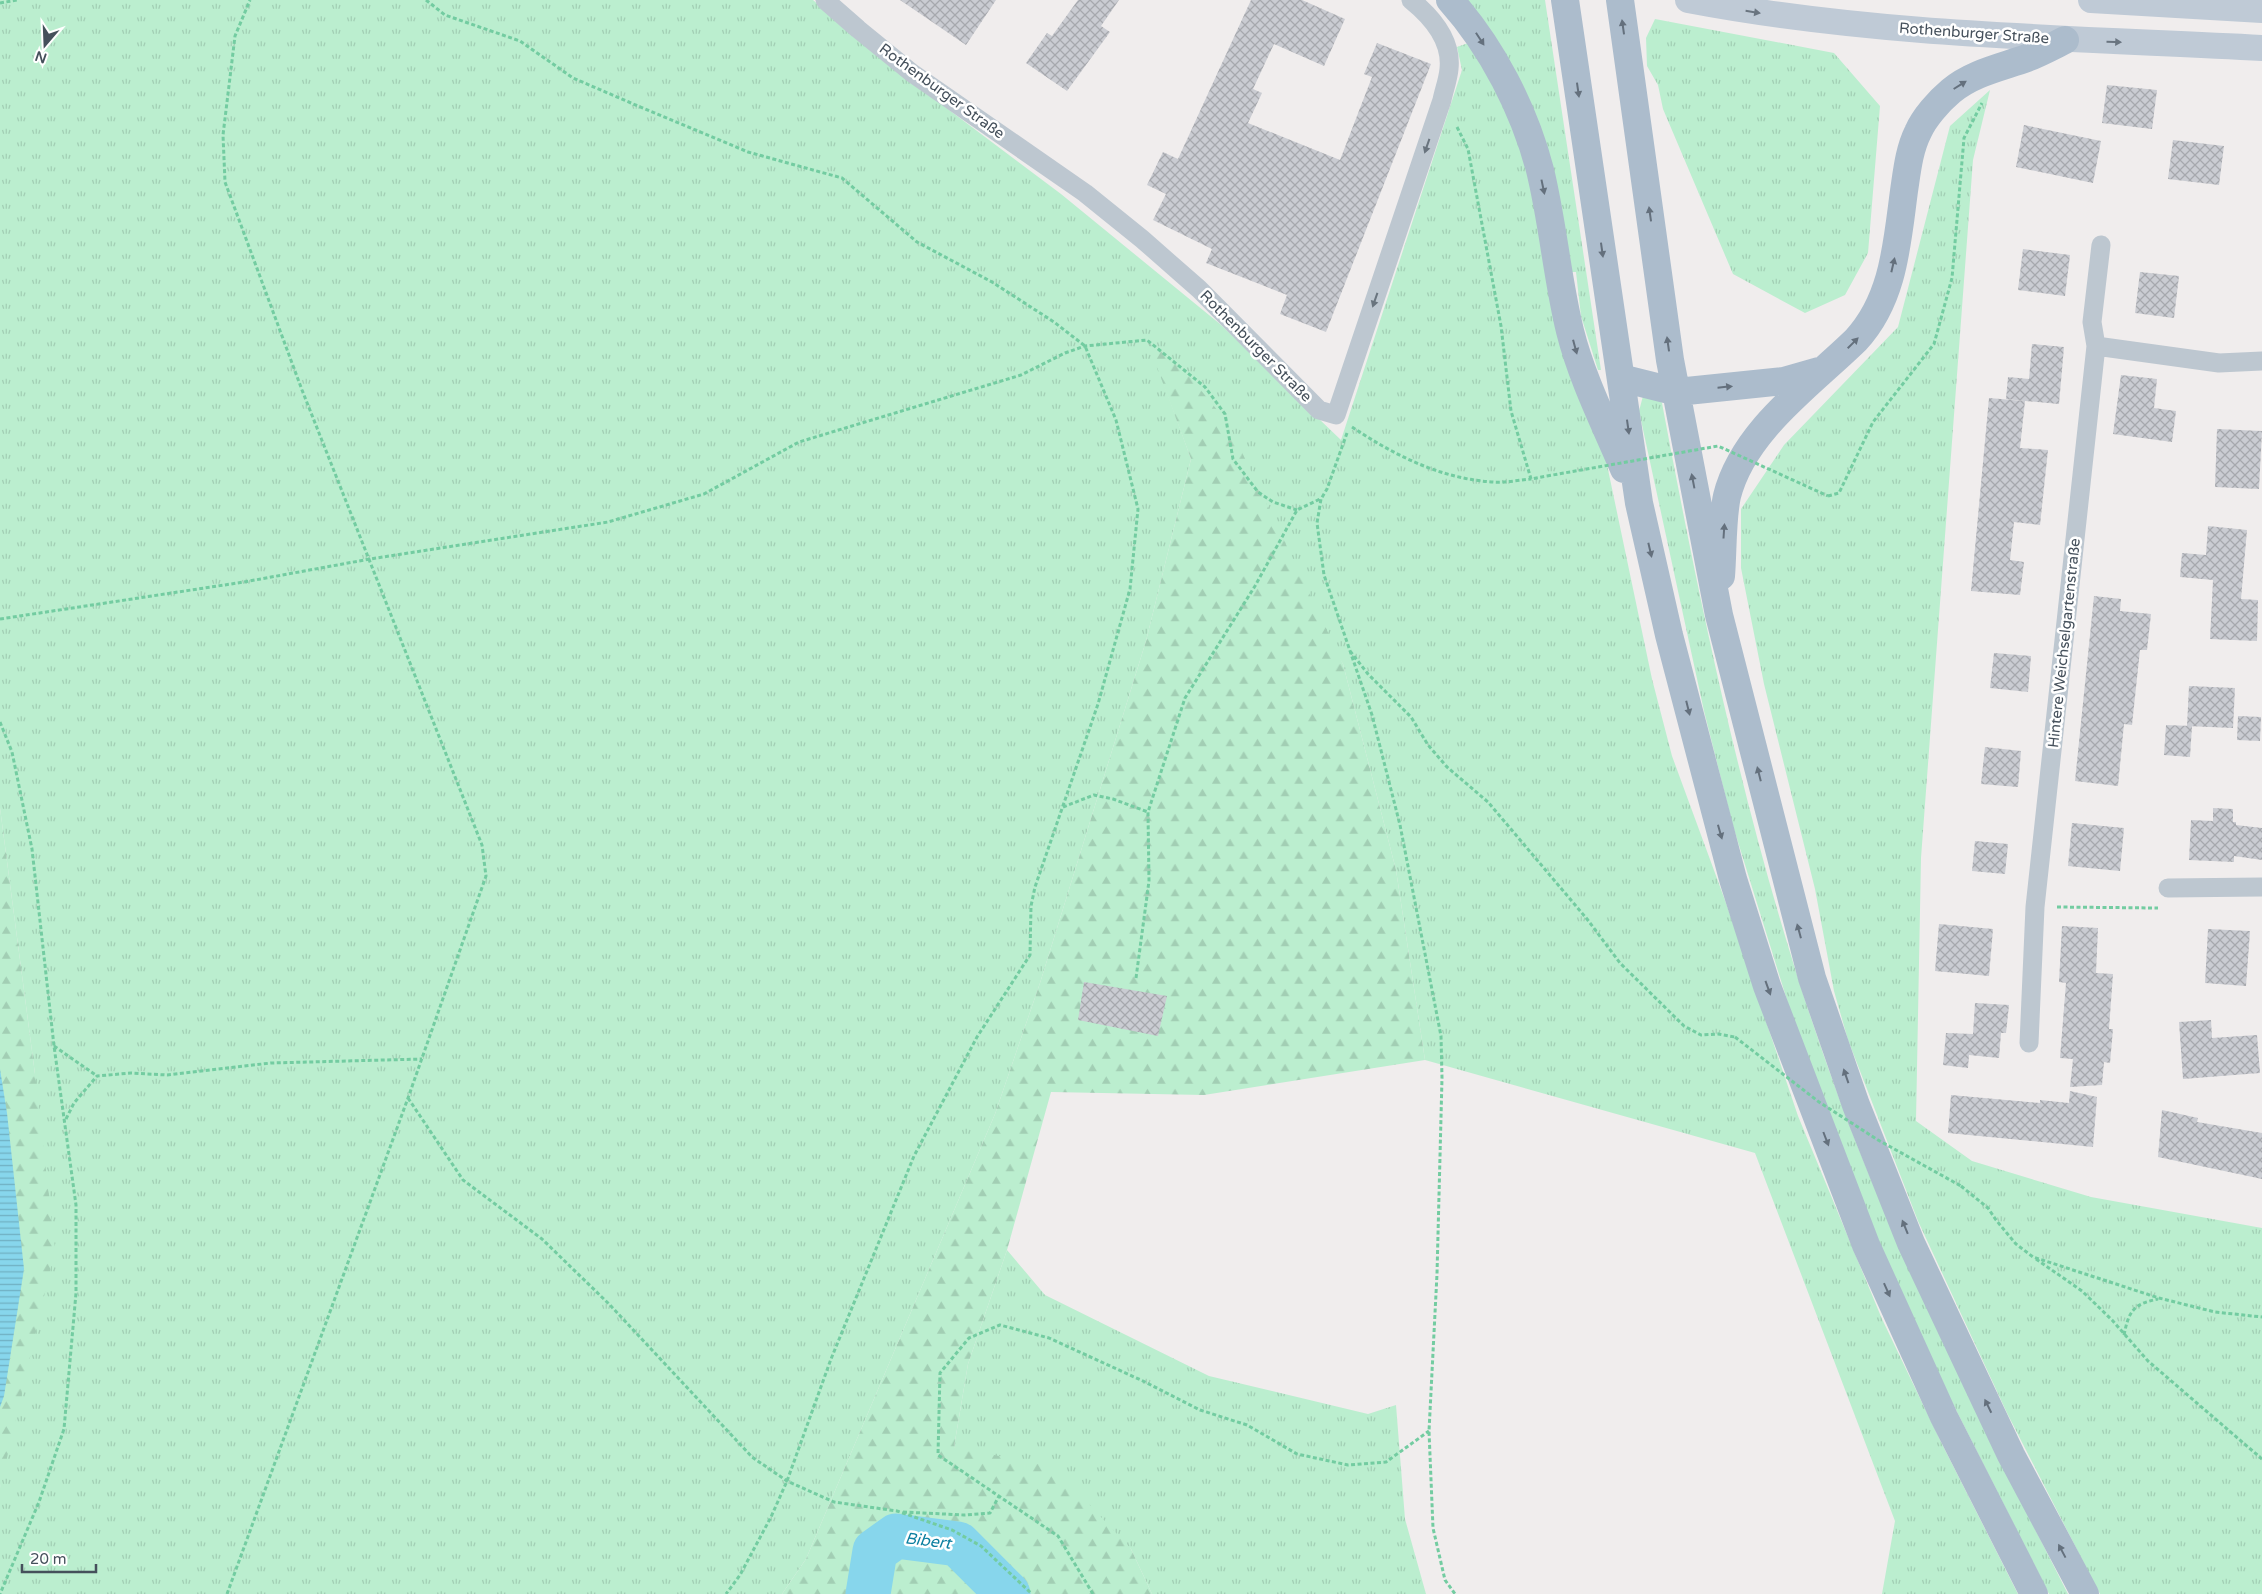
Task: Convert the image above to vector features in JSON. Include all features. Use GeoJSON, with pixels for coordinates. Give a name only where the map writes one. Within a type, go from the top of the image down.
{"type":"FeatureCollection","features":[{"type":"Feature","properties":{"kind":"main road"},"geometry":{"type":"LineString","coordinates":[[1450,0],[1465,16],[1488,51],[1509,88],[1526,130],[1539,169],[1570,329],[1578,358],[1639,503]]}},
{"type":"Feature","properties":{"kind":"main road"},"geometry":{"type":"LineString","coordinates":[[1565,0],[1639,503],[1669,635],[1733,879],[1767,986],[1866,1245],[1944,1417],[2034,1594]]}},
{"type":"Feature","properties":{"kind":"main road"},"geometry":{"type":"LineString","coordinates":[[1620,0],[1670,360],[1719,615],[1812,978],[1856,1105],[1934,1296],[2012,1454],[2085,1594]]}},
{"type":"Feature","properties":{"kind":"main road","name":"Rothenburger Straße"},"geometry":{"type":"LineString","coordinates":[[1688,0],[1756,13],[1836,22],[2065,40],[2262,48]]}},
{"type":"Feature","properties":{"kind":"main road"},"geometry":{"type":"LineString","coordinates":[[2091,0],[2262,10]]}},
{"type":"Feature","properties":{"kind":"main road"},"geometry":{"type":"LineString","coordinates":[[1719,615],[1727,497],[1736,469],[1766,426],[1866,329],[1885,293],[1896,250],[1907,167],[1912,148],[1922,125],[1952,90],[1968,80],[2002,65],[2028,58],[2065,40]]}},
{"type":"Feature","properties":{"kind":"main road"},"geometry":{"type":"LineString","coordinates":[[1621,378],[1677,392],[1784,381],[1823,370]]}},
{"type":"Feature","properties":{"kind":"street","name":"Rothenburger Straße"},"geometry":{"type":"LineString","coordinates":[[825,0],[912,73],[1085,193],[1199,289],[1319,410],[1343,420]]}},
{"type":"Feature","properties":{"kind":"street"},"geometry":{"type":"LineString","coordinates":[[1343,420],[1442,100],[1449,69],[1448,50],[1432,21],[1412,0]]}},
{"type":"Feature","properties":{"kind":"street","name":"Hintere Weichselgartenstraße"},"geometry":{"type":"LineString","coordinates":[[2029,1042],[2035,906],[2096,346],[2092,322],[2101,245]]}},
{"type":"Feature","properties":{"kind":"street"},"geometry":{"type":"LineString","coordinates":[[2096,346],[2219,363],[2262,361]]}},
{"type":"Feature","properties":{"kind":"street"},"geometry":{"type":"LineString","coordinates":[[2168,888],[2262,888]]}},
{"type":"Feature","properties":{"kind":"path"},"geometry":{"type":"LineString","coordinates":[[0,3],[17,0]]}},
{"type":"Feature","properties":{"kind":"path"},"geometry":{"type":"LineString","coordinates":[[227,1594],[408,1098],[486,876],[485,856],[302,390],[225,182],[223,135],[235,36],[250,0]]}},
{"type":"Feature","properties":{"kind":"path"},"geometry":{"type":"LineString","coordinates":[[426,0],[445,16],[520,41],[573,78],[631,103],[748,152],[842,178],[917,242],[992,282],[1054,322],[1085,346],[1116,420],[1138,509],[1130,589],[1098,704],[1035,887],[1031,906],[1030,955],[977,1037],[914,1156],[831,1359],[787,1481],[771,1517],[744,1567],[726,1594]]}},
{"type":"Feature","properties":{"kind":"path"},"geometry":{"type":"LineString","coordinates":[[1455,1594],[1445,1580],[1433,1528],[1430,1431],[1437,1274],[1442,1078],[1440,1036],[1400,825],[1372,715],[1324,575],[1317,523],[1321,499],[1327,488],[1343,420],[1397,454],[1445,474],[1495,482],[1531,480],[1718,446],[1828,496],[1839,493],[1874,422],[1934,344],[1952,278],[1964,138],[1986,96]]}},
{"type":"Feature","properties":{"kind":"path"},"geometry":{"type":"LineString","coordinates":[[1442,100],[1468,149],[1501,326],[1511,411],[1531,480]]}},
{"type":"Feature","properties":{"kind":"path"},"geometry":{"type":"LineString","coordinates":[[0,619],[244,582],[608,522],[704,494],[799,442],[1021,375],[1085,346],[1147,340],[1205,387],[1225,414],[1233,459],[1258,492],[1273,502],[1297,510]]}},
{"type":"Feature","properties":{"kind":"path"},"geometry":{"type":"LineString","coordinates":[[1136,978],[1149,881],[1148,812],[1185,698],[1255,586],[1297,510],[1321,499]]}},
{"type":"Feature","properties":{"kind":"path"},"geometry":{"type":"LineString","coordinates":[[1348,648],[1368,674],[1410,717],[1428,745],[1447,767],[1494,809],[1587,919],[1620,963],[1684,1026],[1701,1035],[1718,1034],[1735,1037],[1819,1102],[1878,1140],[1961,1186],[1988,1208],[2016,1244],[2082,1291],[2148,1361],[2262,1459]]}},
{"type":"Feature","properties":{"kind":"path"},"geometry":{"type":"LineString","coordinates":[[0,722],[12,752],[32,849],[54,1046],[66,1119],[76,1204],[76,1293],[64,1429],[39,1502],[0,1594]]}},
{"type":"Feature","properties":{"kind":"path"},"geometry":{"type":"LineString","coordinates":[[1063,807],[1094,795],[1148,812]]}},
{"type":"Feature","properties":{"kind":"path"},"geometry":{"type":"LineString","coordinates":[[2035,906],[2163,908],[2168,888]]}},
{"type":"Feature","properties":{"kind":"path"},"geometry":{"type":"LineString","coordinates":[[54,1046],[97,1076],[131,1073],[167,1075],[271,1063],[422,1059]]}},
{"type":"Feature","properties":{"kind":"path"},"geometry":{"type":"LineString","coordinates":[[66,1119],[74,1103],[97,1076]]}},
{"type":"Feature","properties":{"kind":"path"},"geometry":{"type":"LineString","coordinates":[[408,1098],[463,1180],[542,1239],[609,1304],[752,1457],[787,1481],[834,1502],[898,1511],[964,1516],[990,1513],[998,1496]]}},
{"type":"Feature","properties":{"kind":"path"},"geometry":{"type":"LineString","coordinates":[[2033,1257],[2159,1298],[2215,1312],[2262,1317]]}},
{"type":"Feature","properties":{"kind":"path"},"geometry":{"type":"LineString","coordinates":[[2124,1335],[2131,1313],[2141,1302],[2159,1298]]}},
{"type":"Feature","properties":{"kind":"path"},"geometry":{"type":"LineString","coordinates":[[1093,1594],[1058,1536],[938,1454],[940,1373],[969,1338],[1000,1325],[1049,1338],[1143,1381],[1200,1410],[1247,1425],[1297,1454],[1348,1465],[1386,1462],[1430,1431]]}},
{"type":"Feature","properties":{"kind":"path"},"geometry":{"type":"LineString","coordinates":[[898,1511],[952,1530],[981,1546],[1032,1594]]}},
{"type":"Feature","properties":{"kind":"green space"},"geometry":{"type":"Polygon","coordinates":[[[0,0],[813,0],[876,55],[1061,194],[1220,324],[1341,440],[1462,70],[1457,47],[1471,42],[1519,139],[1606,460],[1652,679],[1672,756],[1726,903],[1798,1116],[1882,1319],[1941,1442],[2018,1594],[1882,1594],[1895,1521],[1755,1153],[1425,1060],[1396,870],[1343,664],[1148,340],[1191,459],[1146,641],[1040,983],[995,1114],[806,1559],[782,1594],[0,1594],[0,1488],[35,1074],[0,808],[0,0]]]}},
{"type":"Feature","properties":{"kind":"green space"},"geometry":{"type":"Polygon","coordinates":[[[1464,0],[1545,0],[1601,370],[1598,370],[1581,316],[1576,272],[1570,272],[1464,0]]]}},
{"type":"Feature","properties":{"kind":"green space"},"geometry":{"type":"Polygon","coordinates":[[[1655,19],[1834,53],[1880,106],[1868,253],[1845,295],[1805,313],[1733,274],[1663,109],[1658,85],[1647,66],[1646,38],[1655,19]]]}},
{"type":"Feature","properties":{"kind":"green space"},"geometry":{"type":"Polygon","coordinates":[[[1990,90],[1973,160],[1921,858],[1916,1121],[1972,1161],[2091,1197],[2262,1228],[2262,1594],[2100,1594],[2007,1413],[1918,1221],[1848,1040],[1834,991],[1815,889],[1764,684],[1741,568],[1741,509],[1784,445],[1898,327],[1950,126],[1990,90]]]}},
{"type":"Feature","properties":{"kind":"green space"},"geometry":{"type":"Polygon","coordinates":[[[1147,340],[1180,365],[1228,423],[1343,664],[1396,870],[1425,1060],[1204,1095],[1051,1092],[1007,1250],[968,1364],[954,1447],[1054,1467],[1131,1549],[1152,1594],[782,1594],[806,1559],[995,1114],[1040,983],[1146,641],[1191,459],[1147,340]]]}},
{"type":"Feature","properties":{"kind":"green space"},"geometry":{"type":"Polygon","coordinates":[[[1643,396],[1659,398],[1662,403],[1715,667],[1758,841],[1809,1013],[1839,1098],[1890,1225],[1946,1349],[2068,1594],[2049,1594],[1953,1404],[1887,1262],[1796,1029],[1733,826],[1704,711],[1639,411],[1643,396]]]}},
{"type":"Feature","properties":{"kind":"green space"},"geometry":{"type":"Polygon","coordinates":[[[0,808],[35,1074],[55,1249],[0,1488],[0,808]]]}},
{"type":"Feature","properties":{"kind":"green space"},"geometry":{"type":"Polygon","coordinates":[[[1007,1250],[1045,1295],[1209,1376],[1368,1414],[1396,1405],[1405,1519],[1426,1594],[1152,1594],[1131,1549],[954,1447],[968,1364],[1007,1250]]]}},
{"type":"Feature","properties":{"kind":"water"},"geometry":{"type":"Polygon","coordinates":[[[0,1069],[7,1113],[24,1269],[4,1396],[0,1407],[0,1069]]]}},
{"type":"Feature","properties":{"kind":"building"},"geometry":{"type":"Polygon","coordinates":[[[900,0],[996,0],[966,45],[900,0]]]}},
{"type":"Feature","properties":{"kind":"building"},"geometry":{"type":"Polygon","coordinates":[[[1078,0],[1119,0],[1101,26],[1110,32],[1067,91],[1026,63],[1047,33],[1052,36],[1078,0]]]}},
{"type":"Feature","properties":{"kind":"building"},"geometry":{"type":"Polygon","coordinates":[[[1251,0],[1302,0],[1345,19],[1324,66],[1274,44],[1253,89],[1262,93],[1248,123],[1340,160],[1372,77],[1364,74],[1377,43],[1431,64],[1326,332],[1280,314],[1287,295],[1206,263],[1212,249],[1153,220],[1166,194],[1147,185],[1163,152],[1178,159],[1251,0]]]}},
{"type":"Feature","properties":{"kind":"building"},"geometry":{"type":"Polygon","coordinates":[[[2107,85],[2157,90],[2152,129],[2102,123],[2107,85]]]}},
{"type":"Feature","properties":{"kind":"building"},"geometry":{"type":"Polygon","coordinates":[[[2024,125],[2101,141],[2093,183],[2016,167],[2024,125]]]}},
{"type":"Feature","properties":{"kind":"building"},"geometry":{"type":"Polygon","coordinates":[[[2173,140],[2224,146],[2219,185],[2168,179],[2173,140]]]}},
{"type":"Feature","properties":{"kind":"building"},"geometry":{"type":"Polygon","coordinates":[[[2023,249],[2070,255],[2065,296],[2018,290],[2023,249]]]}},
{"type":"Feature","properties":{"kind":"building"},"geometry":{"type":"Polygon","coordinates":[[[2140,272],[2179,276],[2174,318],[2135,313],[2140,272]]]}},
{"type":"Feature","properties":{"kind":"building"},"geometry":{"type":"Polygon","coordinates":[[[2032,344],[2064,347],[2059,404],[2025,401],[2020,448],[2048,450],[2040,525],[2014,522],[2010,560],[2024,562],[2020,595],[1971,591],[1989,398],[2024,401],[2006,399],[2008,377],[2029,379],[2032,344]]]}},
{"type":"Feature","properties":{"kind":"building"},"geometry":{"type":"Polygon","coordinates":[[[2121,375],[2157,379],[2154,408],[2176,411],[2172,442],[2113,434],[2121,375]]]}},
{"type":"Feature","properties":{"kind":"building"},"geometry":{"type":"Polygon","coordinates":[[[2217,429],[2262,431],[2259,489],[2215,487],[2217,429]]]}},
{"type":"Feature","properties":{"kind":"building"},"geometry":{"type":"Polygon","coordinates":[[[2208,526],[2247,530],[2241,599],[2258,600],[2257,641],[2210,639],[2213,580],[2180,577],[2182,553],[2206,555],[2208,526]]]}},
{"type":"Feature","properties":{"kind":"building"},"geometry":{"type":"Polygon","coordinates":[[[2094,596],[2121,599],[2120,611],[2151,614],[2147,650],[2140,650],[2132,725],[2124,724],[2118,786],[2075,781],[2094,596]]]}},
{"type":"Feature","properties":{"kind":"building"},"geometry":{"type":"Polygon","coordinates":[[[1994,653],[2031,656],[2028,692],[1990,688],[1994,653]]]}},
{"type":"Feature","properties":{"kind":"building"},"geometry":{"type":"Polygon","coordinates":[[[2189,686],[2235,688],[2233,728],[2187,726],[2189,686]]]}},
{"type":"Feature","properties":{"kind":"building"},"geometry":{"type":"Polygon","coordinates":[[[2238,716],[2261,717],[2260,741],[2237,740],[2238,716]]]}},
{"type":"Feature","properties":{"kind":"building"},"geometry":{"type":"Polygon","coordinates":[[[2166,725],[2192,726],[2190,757],[2164,755],[2166,725]]]}},
{"type":"Feature","properties":{"kind":"building"},"geometry":{"type":"Polygon","coordinates":[[[1985,747],[2021,751],[2018,787],[1981,784],[1985,747]]]}},
{"type":"Feature","properties":{"kind":"building"},"geometry":{"type":"Polygon","coordinates":[[[2213,808],[2233,809],[2233,822],[2236,822],[2236,825],[2262,828],[2262,860],[2234,856],[2234,862],[2189,860],[2191,820],[2213,821],[2213,808]]]}},
{"type":"Feature","properties":{"kind":"building"},"geometry":{"type":"Polygon","coordinates":[[[2072,823],[2124,828],[2120,871],[2068,866],[2072,823]]]}},
{"type":"Feature","properties":{"kind":"building"},"geometry":{"type":"Polygon","coordinates":[[[1975,841],[2008,844],[2005,874],[1972,871],[1975,841]]]}},
{"type":"Feature","properties":{"kind":"building"},"geometry":{"type":"Polygon","coordinates":[[[1939,924],[1993,929],[1989,976],[1935,971],[1939,924]]]}},
{"type":"Feature","properties":{"kind":"building"},"geometry":{"type":"Polygon","coordinates":[[[2062,926],[2098,928],[2096,973],[2113,974],[2109,1029],[2113,1029],[2110,1063],[2104,1062],[2102,1085],[2070,1087],[2073,1059],[2060,1058],[2066,983],[2059,982],[2062,926]]]}},
{"type":"Feature","properties":{"kind":"building"},"geometry":{"type":"Polygon","coordinates":[[[2208,929],[2250,931],[2246,986],[2205,983],[2208,929]]]}},
{"type":"Feature","properties":{"kind":"building"},"geometry":{"type":"Polygon","coordinates":[[[1084,982],[1167,996],[1158,1036],[1078,1020],[1084,982]]]}},
{"type":"Feature","properties":{"kind":"building"},"geometry":{"type":"Polygon","coordinates":[[[1975,1003],[2009,1005],[2006,1033],[2001,1033],[1999,1058],[1969,1055],[1968,1068],[1943,1065],[1946,1033],[1973,1034],[1975,1003]]]}},
{"type":"Feature","properties":{"kind":"building"},"geometry":{"type":"Polygon","coordinates":[[[2211,1020],[2212,1038],[2257,1035],[2260,1073],[2183,1079],[2179,1022],[2211,1020]]]}},
{"type":"Feature","properties":{"kind":"building"},"geometry":{"type":"Polygon","coordinates":[[[2070,1091],[2097,1097],[2093,1147],[1948,1133],[1951,1095],[2040,1103],[2040,1100],[2069,1103],[2070,1091]]]}},
{"type":"Feature","properties":{"kind":"building"},"geometry":{"type":"Polygon","coordinates":[[[2162,1110],[2198,1118],[2197,1122],[2262,1133],[2262,1179],[2158,1157],[2162,1110]]]}},
{"type":"Feature","properties":{"kind":"waterway","name":"Bibert"},"geometry":{"type":"LineString","coordinates":[[868,1594],[875,1551],[896,1536],[958,1544],[1008,1594]]}}]}
